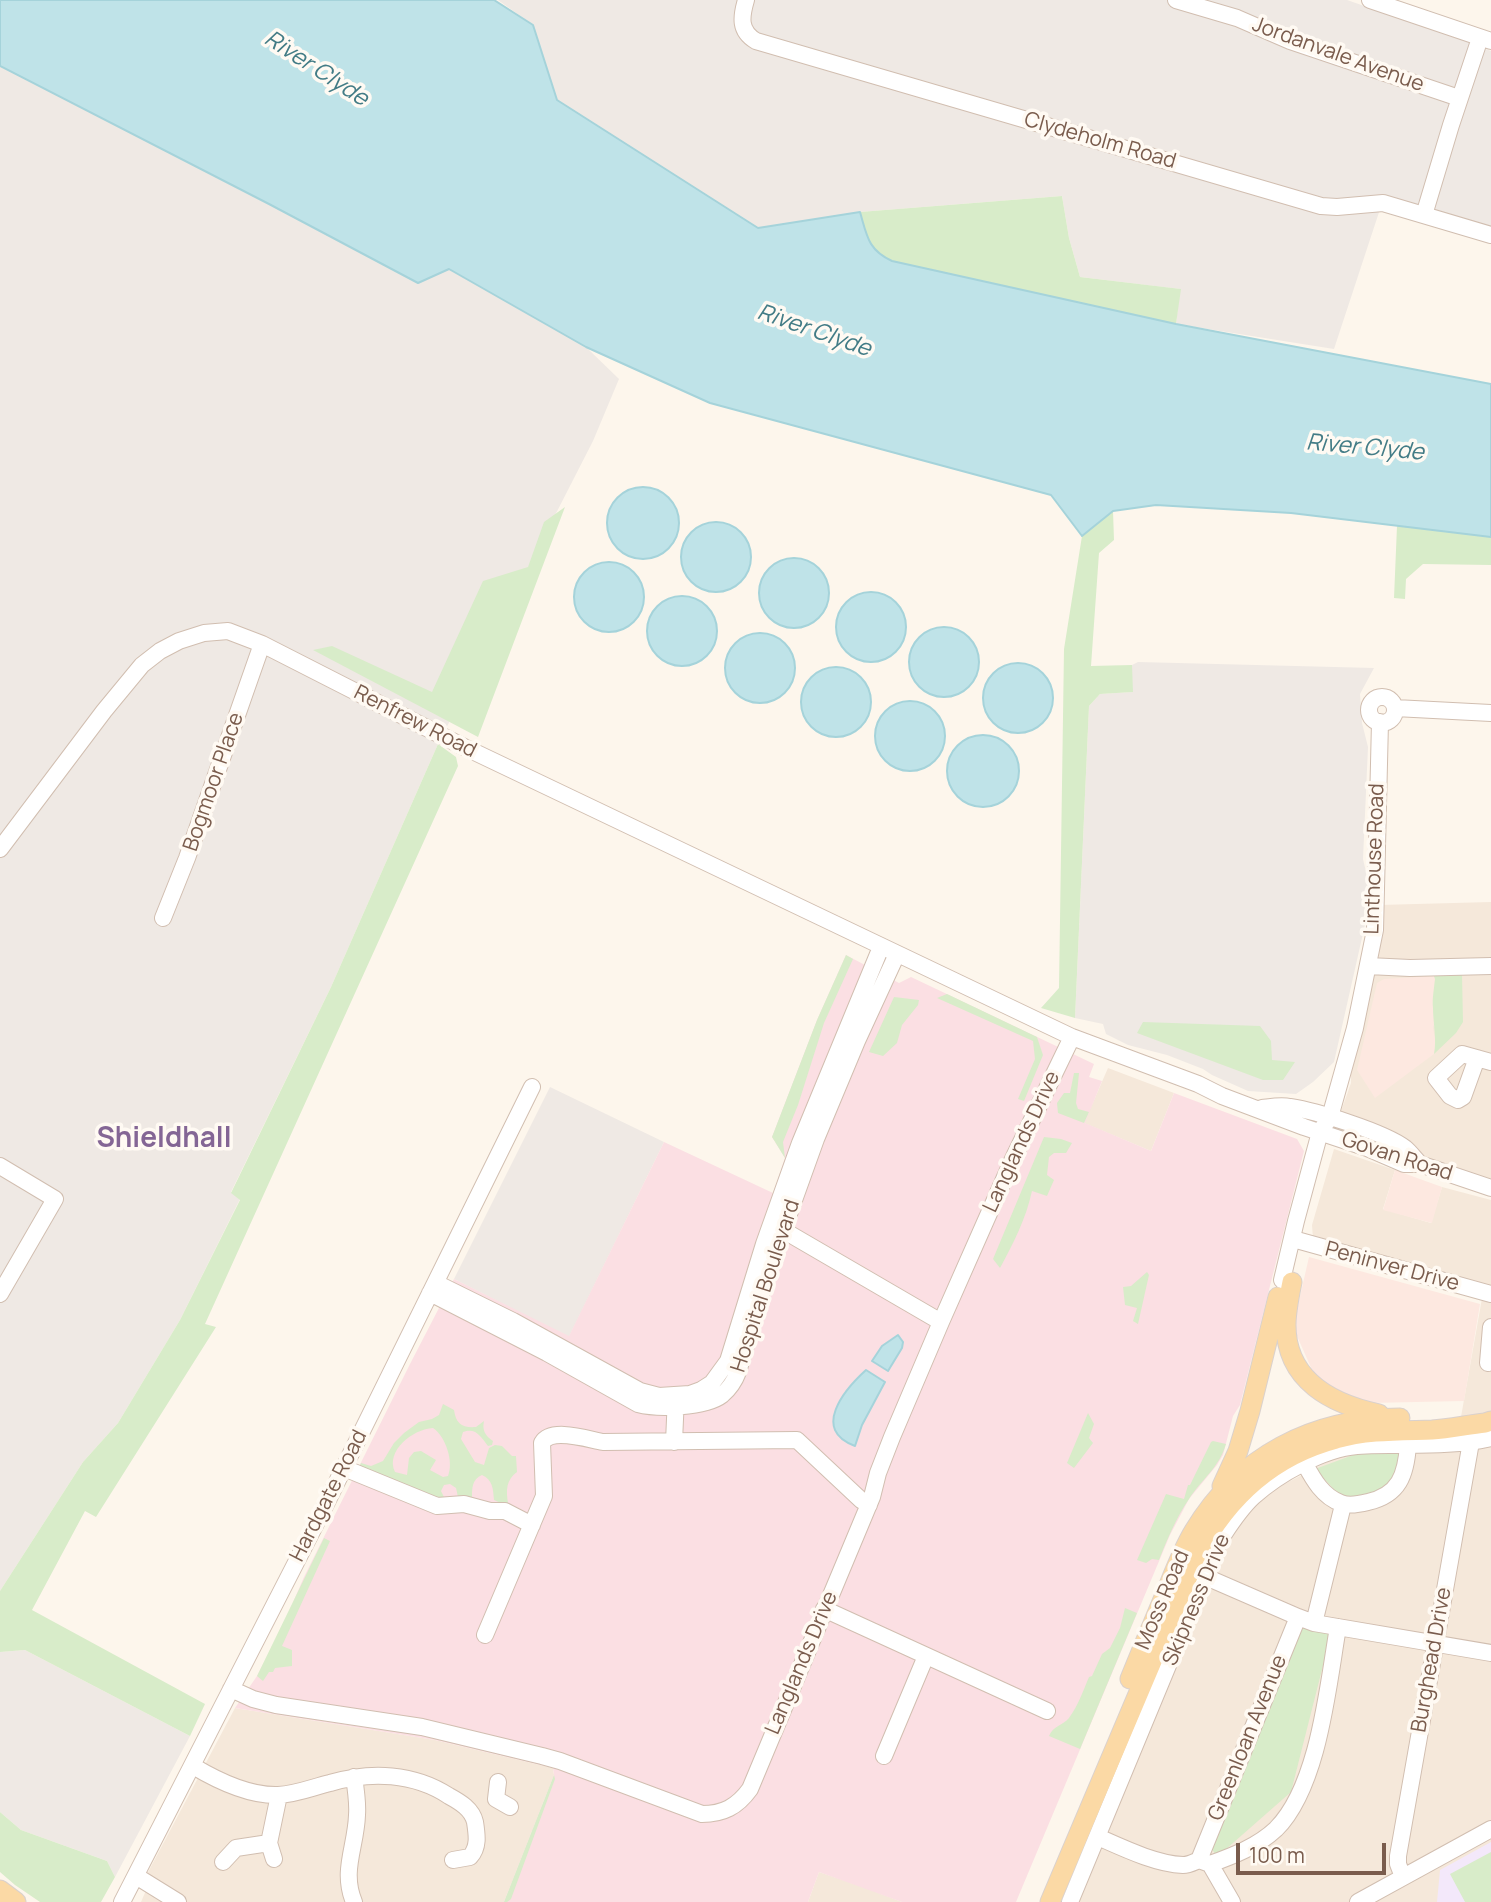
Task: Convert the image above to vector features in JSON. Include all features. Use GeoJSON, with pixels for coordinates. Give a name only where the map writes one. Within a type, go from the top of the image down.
{"type":"FeatureCollection","features":[{"type":"Feature","properties":{"kind":"main road"},"geometry":{"type":"LineString","coordinates":[[1287,1281],[1286,1334],[1293,1359],[1302,1375],[1334,1400],[1351,1407],[1404,1418],[1465,1414],[1491,1408]]}},
{"type":"Feature","properties":{"kind":"main road"},"geometry":{"type":"LineString","coordinates":[[1216,1500],[1235,1458],[1248,1419],[1287,1281]]}},
{"type":"Feature","properties":{"kind":"main road","name":"Moss Road"},"geometry":{"type":"LineString","coordinates":[[1036,1902],[1181,1557],[1193,1532],[1216,1500],[1263,1457],[1300,1437],[1343,1423],[1404,1418]]}},
{"type":"Feature","properties":{"kind":"main road","name":"Moss Road"},"geometry":{"type":"LineString","coordinates":[[1050,1902],[1197,1555],[1218,1519],[1235,1499],[1261,1476],[1295,1453],[1337,1438],[1491,1421]]}},
{"type":"Feature","properties":{"kind":"main road"},"geometry":{"type":"LineString","coordinates":[[1059,1902],[1089,1807]]}},
{"type":"Feature","properties":{"kind":"main road"},"geometry":{"type":"LineString","coordinates":[[0,1890],[16,1902]]}},
{"type":"Feature","properties":{"kind":"street","name":"Clydeholm Road"},"geometry":{"type":"LineString","coordinates":[[746,0],[741,17],[743,28],[756,41],[1316,205],[1337,207],[1382,203],[1491,235]]}},
{"type":"Feature","properties":{"kind":"street","name":"Jordanvale Avenue"},"geometry":{"type":"LineString","coordinates":[[1176,0],[1237,18],[1290,41],[1460,98]]}},
{"type":"Feature","properties":{"kind":"street"},"geometry":{"type":"LineString","coordinates":[[1370,0],[1486,40],[1460,98],[1424,215]]}},
{"type":"Feature","properties":{"kind":"street","name":"Renfrew Road"},"geometry":{"type":"LineString","coordinates":[[0,849],[104,710],[142,665],[179,641],[204,633],[228,631],[262,644],[464,747],[1072,1037]]}},
{"type":"Feature","properties":{"kind":"street","name":"Bogmoor Place"},"geometry":{"type":"LineString","coordinates":[[163,918],[187,858],[262,644]]}},
{"type":"Feature","properties":{"kind":"street","name":"Linthouse Road"},"geometry":{"type":"LineString","coordinates":[[1326,1134],[1355,1028],[1375,930],[1380,722],[1373,719],[1369,713],[1370,704],[1381,696],[1390,700],[1395,708]]}},
{"type":"Feature","properties":{"kind":"street"},"geometry":{"type":"LineString","coordinates":[[1380,722],[1392,718],[1395,708],[1491,713]]}},
{"type":"Feature","properties":{"kind":"street","name":"Hospital Boulevard"},"geometry":{"type":"LineString","coordinates":[[433,1288],[513,1321],[632,1388],[675,1400],[709,1401],[721,1395],[734,1381],[766,1278],[800,1143],[881,947]]}},
{"type":"Feature","properties":{"kind":"street","name":"Hospital Boulevard"},"geometry":{"type":"LineString","coordinates":[[778,1227],[897,954]]}},
{"type":"Feature","properties":{"kind":"street"},"geometry":{"type":"LineString","coordinates":[[1368,966],[1491,966]]}},
{"type":"Feature","properties":{"kind":"street","name":"Govan Road"},"geometry":{"type":"LineString","coordinates":[[1072,1037],[1304,1127],[1367,1147],[1404,1164],[1420,1164],[1491,1188]]}},
{"type":"Feature","properties":{"kind":"street","name":"Langlands Drive"},"geometry":{"type":"LineString","coordinates":[[231,1689],[276,1705],[422,1727],[560,1761],[702,1814],[731,1808],[739,1802],[750,1789],[869,1505],[892,1437],[941,1322],[1018,1149],[1072,1037]]}},
{"type":"Feature","properties":{"kind":"street","name":"Hardgate Road"},"geometry":{"type":"LineString","coordinates":[[122,1902],[344,1468],[532,1087]]}},
{"type":"Feature","properties":{"kind":"street"},"geometry":{"type":"LineString","coordinates":[[1257,1108],[1287,1106],[1330,1117],[1404,1147],[1420,1164]]}},
{"type":"Feature","properties":{"kind":"street"},"geometry":{"type":"LineString","coordinates":[[1287,1281],[1297,1240],[1310,1204],[1326,1134]]}},
{"type":"Feature","properties":{"kind":"street"},"geometry":{"type":"LineString","coordinates":[[0,1166],[55,1199],[0,1294]]}},
{"type":"Feature","properties":{"kind":"street"},"geometry":{"type":"LineString","coordinates":[[778,1227],[941,1322]]}},
{"type":"Feature","properties":{"kind":"street","name":"Peninver Drive"},"geometry":{"type":"LineString","coordinates":[[1297,1240],[1491,1294]]}},
{"type":"Feature","properties":{"kind":"street"},"geometry":{"type":"LineString","coordinates":[[1488,1363],[1491,1327]]}},
{"type":"Feature","properties":{"kind":"street"},"geometry":{"type":"LineString","coordinates":[[674,1442],[675,1400]]}},
{"type":"Feature","properties":{"kind":"street"},"geometry":{"type":"LineString","coordinates":[[485,1635],[544,1496],[542,1443],[548,1436],[572,1435],[603,1443],[797,1440],[869,1505]]}},
{"type":"Feature","properties":{"kind":"street","name":"Skipness Drive"},"geometry":{"type":"LineString","coordinates":[[1070,1902],[1220,1540],[1234,1518],[1252,1498],[1278,1478],[1305,1464],[1328,1453],[1355,1446],[1471,1443],[1491,1438]]}},
{"type":"Feature","properties":{"kind":"street","name":"Burghead Drive"},"geometry":{"type":"LineString","coordinates":[[1403,1877],[1398,1856],[1471,1443]]}},
{"type":"Feature","properties":{"kind":"street"},"geometry":{"type":"LineString","coordinates":[[1305,1464],[1316,1484],[1329,1497],[1343,1504],[1362,1503],[1379,1499],[1389,1493],[1402,1479],[1407,1464],[1408,1446]]}},
{"type":"Feature","properties":{"kind":"street"},"geometry":{"type":"LineString","coordinates":[[344,1468],[437,1506],[464,1504],[489,1511],[505,1511],[531,1525]]}},
{"type":"Feature","properties":{"kind":"street"},"geometry":{"type":"LineString","coordinates":[[1314,1623],[1343,1504]]}},
{"type":"Feature","properties":{"kind":"street"},"geometry":{"type":"LineString","coordinates":[[1206,1577],[1314,1623],[1491,1653]]}},
{"type":"Feature","properties":{"kind":"street"},"geometry":{"type":"LineString","coordinates":[[824,1609],[1046,1711]]}},
{"type":"Feature","properties":{"kind":"street","name":"Greenloan Avenue"},"geometry":{"type":"LineString","coordinates":[[1205,1862],[1298,1617]]}},
{"type":"Feature","properties":{"kind":"street"},"geometry":{"type":"LineString","coordinates":[[1098,1837],[1129,1851],[1186,1865],[1230,1857],[1274,1831],[1300,1797],[1322,1722],[1338,1627]]}},
{"type":"Feature","properties":{"kind":"street"},"geometry":{"type":"LineString","coordinates":[[884,1756],[926,1656]]}},
{"type":"Feature","properties":{"kind":"street"},"geometry":{"type":"LineString","coordinates":[[193,1766],[240,1788],[279,1795],[305,1791],[354,1777],[391,1776],[420,1782],[445,1793],[473,1815],[477,1844],[473,1854],[460,1859],[471,1875]]}},
{"type":"Feature","properties":{"kind":"street"},"geometry":{"type":"LineString","coordinates":[[354,1777],[357,1816],[348,1872],[354,1902]]}},
{"type":"Feature","properties":{"kind":"street"},"geometry":{"type":"LineString","coordinates":[[473,1815],[503,1803],[498,1782]]}},
{"type":"Feature","properties":{"kind":"street"},"geometry":{"type":"LineString","coordinates":[[223,1862],[236,1848],[272,1851],[279,1795]]}},
{"type":"Feature","properties":{"kind":"street"},"geometry":{"type":"LineString","coordinates":[[1358,1902],[1491,1829]]}},
{"type":"Feature","properties":{"kind":"street"},"geometry":{"type":"LineString","coordinates":[[1205,1862],[1231,1902]]}},
{"type":"Feature","properties":{"kind":"street"},"geometry":{"type":"LineString","coordinates":[[136,1876],[178,1902]]}},
{"type":"Feature","properties":{"kind":"shaded area"},"geometry":{"type":"Polygon","coordinates":[[[498,0],[1347,0],[1491,51],[1491,229],[1384,197],[1334,349],[1176,324],[1180,289],[1080,277],[1069,238],[1062,196],[860,212],[758,228],[557,100],[533,25],[498,0]]]}},
{"type":"Feature","properties":{"kind":"shaded area"},"geometry":{"type":"Polygon","coordinates":[[[0,66],[418,283],[449,268],[586,347],[619,379],[593,441],[438,744],[331,987],[231,1192],[240,1199],[180,1320],[118,1423],[83,1462],[0,1591],[0,66]]]}},
{"type":"Feature","properties":{"kind":"shaded area"},"geometry":{"type":"Polygon","coordinates":[[[1138,662],[1374,668],[1360,694],[1362,723],[1368,747],[1363,859],[1370,889],[1366,920],[1334,1062],[1296,1094],[1248,1091],[1167,1055],[1128,1045],[1106,1034],[1103,1024],[1075,1018],[1089,706],[1100,694],[1132,692],[1132,665],[1138,662]]]}},
{"type":"Feature","properties":{"kind":"shaded area"},"geometry":{"type":"Polygon","coordinates":[[[1491,902],[1491,1179],[1449,1172],[1339,1117],[1351,1083],[1351,1053],[1379,905],[1491,902]]]}},
{"type":"Feature","properties":{"kind":"shaded area"},"geometry":{"type":"Polygon","coordinates":[[[846,955],[899,983],[911,977],[1094,1064],[1089,1077],[1102,1081],[1085,1123],[1151,1151],[1174,1093],[1297,1139],[1304,1151],[1240,1405],[1233,1416],[1223,1455],[1189,1499],[1170,1535],[1016,1902],[902,1902],[819,1872],[808,1902],[504,1902],[554,1775],[553,1768],[435,1740],[235,1708],[257,1676],[454,1279],[569,1336],[664,1142],[773,1193],[785,1158],[772,1137],[817,1020],[846,955]]]}},
{"type":"Feature","properties":{"kind":"shaded area"},"geometry":{"type":"Polygon","coordinates":[[[1434,976],[1434,1054],[1375,1098],[1357,1070],[1377,983],[1384,979],[1434,976]]]}},
{"type":"Feature","properties":{"kind":"shaded area"},"geometry":{"type":"Polygon","coordinates":[[[1108,1068],[1174,1093],[1151,1151],[1084,1123],[1108,1068]]]}},
{"type":"Feature","properties":{"kind":"shaded area"},"geometry":{"type":"Polygon","coordinates":[[[550,1087],[664,1142],[569,1337],[454,1279],[550,1087]]]}},
{"type":"Feature","properties":{"kind":"shaded area"},"geometry":{"type":"Polygon","coordinates":[[[1334,1149],[1395,1170],[1383,1209],[1431,1223],[1442,1187],[1491,1200],[1491,1902],[1079,1902],[1211,1572],[1250,1502],[1352,1449],[1456,1445],[1484,1287],[1313,1239],[1312,1225],[1334,1149]]]}},
{"type":"Feature","properties":{"kind":"shaded area"},"geometry":{"type":"Polygon","coordinates":[[[1395,1170],[1442,1187],[1432,1223],[1383,1210],[1395,1170]]]}},
{"type":"Feature","properties":{"kind":"shaded area"},"geometry":{"type":"Polygon","coordinates":[[[1309,1257],[1480,1304],[1464,1401],[1368,1403],[1324,1386],[1313,1372],[1293,1327],[1309,1257]]]}},
{"type":"Feature","properties":{"kind":"shaded area"},"geometry":{"type":"Polygon","coordinates":[[[25,1650],[190,1736],[115,1877],[107,1861],[21,1830],[0,1812],[0,1652],[25,1650]]]}},
{"type":"Feature","properties":{"kind":"shaded area"},"geometry":{"type":"Polygon","coordinates":[[[235,1708],[435,1740],[553,1768],[554,1775],[504,1902],[141,1902],[150,1881],[146,1876],[235,1708]]]}},
{"type":"Feature","properties":{"kind":"shaded area"},"geometry":{"type":"Polygon","coordinates":[[[1491,1842],[1491,1902],[1437,1902],[1440,1870],[1491,1842]]]}},
{"type":"Feature","properties":{"kind":"shaded area"},"geometry":{"type":"Polygon","coordinates":[[[819,1872],[863,1887],[902,1902],[808,1902],[819,1872]]]}},
{"type":"Feature","properties":{"kind":"green space"},"geometry":{"type":"Polygon","coordinates":[[[1062,196],[1069,238],[1080,277],[1181,289],[1176,324],[892,261],[873,247],[860,212],[1062,196]]]}},
{"type":"Feature","properties":{"kind":"green space"},"geometry":{"type":"Polygon","coordinates":[[[565,507],[478,737],[313,650],[332,646],[432,692],[483,581],[528,567],[544,522],[565,507]]]}},
{"type":"Feature","properties":{"kind":"green space"},"geometry":{"type":"Polygon","coordinates":[[[1113,511],[1114,540],[1099,553],[1091,666],[1132,665],[1133,692],[1100,694],[1089,706],[1075,1018],[1041,1008],[1059,988],[1064,649],[1082,536],[1113,511]]]}},
{"type":"Feature","properties":{"kind":"green space"},"geometry":{"type":"Polygon","coordinates":[[[1397,526],[1491,537],[1491,565],[1423,564],[1406,579],[1405,599],[1394,598],[1397,526]]]}},
{"type":"Feature","properties":{"kind":"green space"},"geometry":{"type":"Polygon","coordinates":[[[438,744],[456,757],[458,766],[205,1324],[216,1327],[96,1517],[85,1511],[32,1610],[205,1704],[190,1736],[25,1650],[0,1652],[0,1591],[83,1462],[118,1423],[180,1320],[240,1200],[231,1193],[331,987],[438,744]]]}},
{"type":"Feature","properties":{"kind":"green space"},"geometry":{"type":"Polygon","coordinates":[[[846,955],[853,959],[824,1023],[798,1105],[783,1142],[785,1158],[772,1137],[817,1020],[846,955]]]}},
{"type":"Feature","properties":{"kind":"green space"},"geometry":{"type":"Polygon","coordinates":[[[1462,974],[1463,1022],[1456,1033],[1434,1054],[1434,976],[1462,974]]]}},
{"type":"Feature","properties":{"kind":"green space"},"geometry":{"type":"Polygon","coordinates":[[[947,994],[1037,1037],[1043,1055],[1024,1101],[1018,1099],[1035,1059],[1033,1041],[937,998],[947,994]]]}},
{"type":"Feature","properties":{"kind":"green space"},"geometry":{"type":"Polygon","coordinates":[[[894,997],[919,1000],[918,1005],[902,1025],[897,1043],[883,1056],[869,1052],[894,997]]]}},
{"type":"Feature","properties":{"kind":"green space"},"geometry":{"type":"Polygon","coordinates":[[[1143,1022],[1260,1026],[1271,1041],[1272,1060],[1295,1062],[1283,1080],[1263,1080],[1137,1033],[1143,1022]]]}},
{"type":"Feature","properties":{"kind":"green space"},"geometry":{"type":"Polygon","coordinates":[[[1074,1073],[1079,1073],[1076,1103],[1078,1109],[1089,1112],[1084,1123],[1058,1113],[1057,1103],[1064,1093],[1070,1093],[1074,1073]]]}},
{"type":"Feature","properties":{"kind":"green space"},"geometry":{"type":"Polygon","coordinates":[[[1044,1137],[1072,1143],[1066,1153],[1054,1153],[1049,1157],[1047,1175],[1054,1180],[1047,1196],[1032,1191],[1023,1221],[1000,1268],[993,1259],[1044,1137]]]}},
{"type":"Feature","properties":{"kind":"green space"},"geometry":{"type":"Polygon","coordinates":[[[1147,1272],[1149,1275],[1138,1324],[1133,1321],[1137,1308],[1125,1305],[1123,1287],[1131,1286],[1147,1272]]]}},
{"type":"Feature","properties":{"kind":"green space"},"geometry":{"type":"Polygon","coordinates":[[[443,1404],[454,1410],[456,1419],[463,1426],[476,1427],[484,1421],[484,1430],[493,1441],[492,1445],[488,1446],[478,1434],[471,1431],[463,1432],[461,1439],[475,1462],[484,1465],[489,1448],[495,1445],[502,1446],[512,1456],[516,1456],[517,1472],[508,1486],[508,1503],[494,1500],[490,1482],[482,1475],[474,1481],[472,1498],[467,1500],[458,1497],[456,1488],[450,1484],[444,1485],[441,1491],[446,1501],[443,1502],[358,1469],[361,1463],[371,1466],[383,1461],[404,1433],[419,1422],[439,1415],[443,1404]],[[433,1428],[425,1429],[403,1442],[394,1456],[395,1472],[407,1475],[409,1458],[414,1452],[421,1451],[436,1460],[430,1470],[443,1477],[448,1476],[449,1457],[438,1432],[433,1428]]]}},
{"type":"Feature","properties":{"kind":"green space"},"geometry":{"type":"Polygon","coordinates":[[[1088,1413],[1094,1424],[1089,1438],[1093,1443],[1074,1468],[1067,1463],[1088,1413]]]}},
{"type":"Feature","properties":{"kind":"green space"},"geometry":{"type":"Polygon","coordinates":[[[1213,1441],[1226,1444],[1223,1452],[1215,1467],[1184,1506],[1159,1560],[1152,1559],[1146,1563],[1137,1560],[1166,1494],[1184,1499],[1188,1485],[1213,1441]]]}},
{"type":"Feature","properties":{"kind":"green space"},"geometry":{"type":"Polygon","coordinates":[[[1402,1453],[1402,1474],[1371,1498],[1342,1498],[1315,1469],[1356,1454],[1402,1453]]]}},
{"type":"Feature","properties":{"kind":"green space"},"geometry":{"type":"Polygon","coordinates":[[[324,1538],[330,1541],[282,1646],[292,1650],[292,1666],[275,1668],[263,1681],[257,1676],[324,1538]]]}},
{"type":"Feature","properties":{"kind":"green space"},"geometry":{"type":"Polygon","coordinates":[[[1125,1608],[1137,1613],[1080,1749],[1049,1736],[1072,1713],[1102,1654],[1110,1648],[1120,1628],[1125,1608]]]}},
{"type":"Feature","properties":{"kind":"green space"},"geometry":{"type":"Polygon","coordinates":[[[1298,1622],[1332,1630],[1291,1792],[1217,1857],[1210,1846],[1298,1622]]]}},
{"type":"Feature","properties":{"kind":"green space"},"geometry":{"type":"Polygon","coordinates":[[[554,1775],[555,1779],[511,1899],[504,1902],[554,1775]]]}},
{"type":"Feature","properties":{"kind":"green space"},"geometry":{"type":"Polygon","coordinates":[[[0,1812],[21,1830],[107,1861],[115,1877],[101,1902],[40,1902],[0,1872],[0,1812]]]}},
{"type":"Feature","properties":{"kind":"green space"},"geometry":{"type":"Polygon","coordinates":[[[1491,1852],[1491,1902],[1465,1902],[1450,1874],[1491,1852]]]}},
{"type":"Feature","properties":{"kind":"water","name":"River Clyde"},"geometry":{"type":"Polygon","coordinates":[[[0,0],[494,0],[533,25],[557,100],[758,228],[860,212],[873,247],[892,261],[1176,324],[1491,384],[1491,537],[1291,513],[1156,505],[1113,511],[1082,536],[1051,495],[710,403],[586,347],[449,269],[418,283],[0,66],[0,0]]]}},
{"type":"Feature","properties":{"kind":"water"},"geometry":{"type":"Polygon","coordinates":[[[643,487],[663,493],[673,503],[679,523],[673,543],[663,553],[643,559],[623,553],[613,543],[607,523],[613,503],[623,493],[643,487]]]}},
{"type":"Feature","properties":{"kind":"water"},"geometry":{"type":"Polygon","coordinates":[[[709,522],[723,522],[736,528],[745,537],[751,557],[749,570],[741,582],[723,592],[709,592],[696,586],[687,577],[681,564],[681,550],[687,537],[696,528],[709,522]]]}},
{"type":"Feature","properties":{"kind":"water"},"geometry":{"type":"Polygon","coordinates":[[[787,558],[801,558],[814,563],[824,573],[829,593],[824,613],[814,623],[801,628],[787,628],[774,623],[764,613],[759,600],[759,586],[764,573],[774,563],[787,558]]]}},
{"type":"Feature","properties":{"kind":"water"},"geometry":{"type":"Polygon","coordinates":[[[602,562],[616,562],[629,568],[638,577],[644,597],[642,610],[634,622],[616,632],[602,632],[589,626],[580,617],[574,604],[574,590],[580,577],[589,568],[602,562]]]}},
{"type":"Feature","properties":{"kind":"water"},"geometry":{"type":"Polygon","coordinates":[[[878,592],[891,598],[900,607],[904,613],[904,641],[896,652],[885,660],[864,662],[846,652],[838,641],[836,620],[846,602],[857,594],[878,592]]]}},
{"type":"Feature","properties":{"kind":"water"},"geometry":{"type":"Polygon","coordinates":[[[682,596],[707,606],[717,631],[707,656],[682,666],[657,656],[647,631],[657,606],[682,596]]]}},
{"type":"Feature","properties":{"kind":"water"},"geometry":{"type":"Polygon","coordinates":[[[937,627],[951,627],[964,632],[974,642],[979,662],[974,682],[964,692],[951,697],[937,697],[924,692],[914,682],[909,669],[909,655],[914,642],[924,632],[937,627]]]}},
{"type":"Feature","properties":{"kind":"water"},"geometry":{"type":"Polygon","coordinates":[[[760,633],[785,643],[795,668],[785,693],[760,703],[735,693],[725,668],[735,643],[760,633]]]}},
{"type":"Feature","properties":{"kind":"water"},"geometry":{"type":"Polygon","coordinates":[[[1025,663],[1038,669],[1047,678],[1051,684],[1051,712],[1043,723],[1032,731],[1011,733],[993,723],[985,712],[983,691],[993,673],[1004,665],[1025,663]]]}},
{"type":"Feature","properties":{"kind":"water"},"geometry":{"type":"Polygon","coordinates":[[[843,667],[856,673],[865,682],[869,688],[869,716],[861,727],[850,735],[829,737],[811,727],[803,716],[801,695],[811,677],[822,669],[843,667]]]}},
{"type":"Feature","properties":{"kind":"water"},"geometry":{"type":"Polygon","coordinates":[[[903,701],[917,701],[930,707],[939,716],[945,736],[943,749],[935,761],[917,771],[903,771],[890,765],[881,756],[875,743],[875,729],[881,716],[890,707],[903,701]]]}},
{"type":"Feature","properties":{"kind":"water"},"geometry":{"type":"Polygon","coordinates":[[[983,735],[1003,741],[1013,751],[1019,771],[1013,791],[1003,801],[983,807],[963,801],[953,791],[947,771],[953,751],[963,741],[983,735]]]}},
{"type":"Feature","properties":{"kind":"water"},"geometry":{"type":"Polygon","coordinates":[[[898,1335],[903,1342],[902,1348],[888,1371],[872,1361],[882,1346],[898,1335]]]}},
{"type":"Feature","properties":{"kind":"water"},"geometry":{"type":"Polygon","coordinates":[[[866,1370],[885,1382],[862,1425],[855,1446],[842,1439],[835,1430],[833,1420],[841,1399],[866,1370]]]}},
{"type":"Feature","properties":{"kind":"district","name":"Shieldhall"},"geometry":{"type":"Point","coordinates":[164,1139]}}]}
